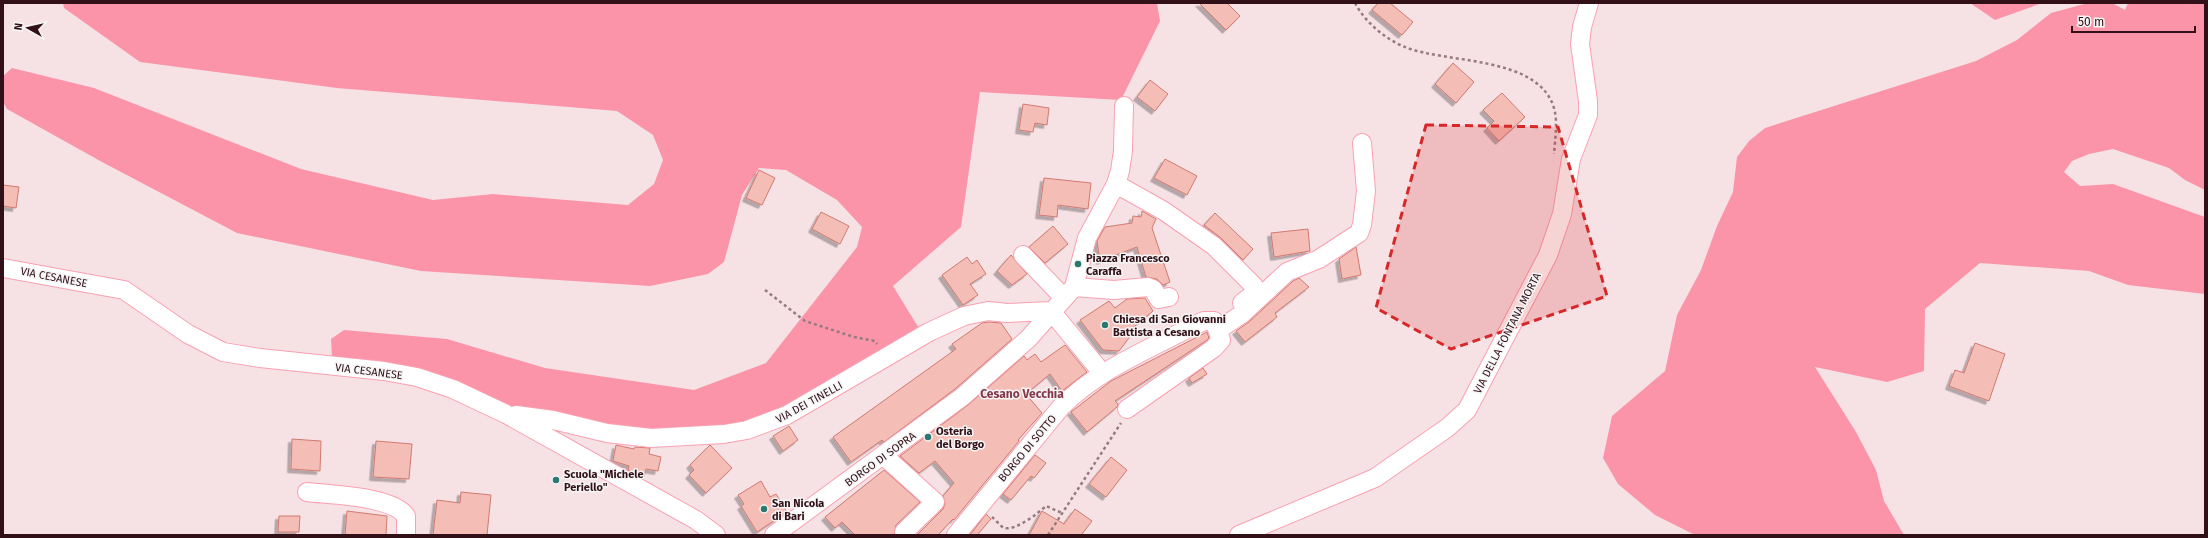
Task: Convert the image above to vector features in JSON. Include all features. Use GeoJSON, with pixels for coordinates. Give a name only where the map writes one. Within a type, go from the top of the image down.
{"type":"FeatureCollection","features":[{"type":"Feature","properties":{"kind":"street","name":"VIA DELLA FONTANA MORTA"},"geometry":{"type":"LineString","coordinates":[[1239,535],[1375,478],[1447,428],[1467,410],[1548,255],[1557,234],[1571,159],[1588,115],[1588,101],[1580,44],[1584,21],[1590,3]]}},
{"type":"Feature","properties":{"kind":"street"},"geometry":{"type":"LineString","coordinates":[[1103,374],[1051,311],[1069,293],[1087,238],[1116,184],[1123,151],[1124,106]]}},
{"type":"Feature","properties":{"kind":"street"},"geometry":{"type":"LineString","coordinates":[[1216,325],[1245,311],[1287,272],[1313,263],[1359,233],[1362,226],[1366,190],[1362,143]]}},
{"type":"Feature","properties":{"kind":"street"},"geometry":{"type":"LineString","coordinates":[[1116,184],[1164,211],[1214,246],[1254,286],[1256,290],[1252,297],[1216,325]]}},
{"type":"Feature","properties":{"kind":"street"},"geometry":{"type":"LineString","coordinates":[[1023,255],[1069,293],[1148,287],[1152,289],[1159,299],[1169,297]]}},
{"type":"Feature","properties":{"kind":"street","name":"VIA CESANESE"},"geometry":{"type":"LineString","coordinates":[[3,268],[124,290],[188,334],[223,352],[260,358],[384,371],[417,377],[453,389],[506,414],[696,520],[716,535]]}},
{"type":"Feature","properties":{"kind":"street","name":"VIA DEI TINELLI"},"geometry":{"type":"LineString","coordinates":[[506,414],[553,420],[632,437],[670,438],[724,434],[754,428],[787,416],[929,332],[970,314],[988,311],[1007,313],[1051,311]]}},
{"type":"Feature","properties":{"kind":"street","name":"BORGO DI SOPRA"},"geometry":{"type":"LineString","coordinates":[[774,535],[936,418],[991,374],[1028,339],[1051,311]]}},
{"type":"Feature","properties":{"kind":"street","name":"BORGO DI SOTTO"},"geometry":{"type":"LineString","coordinates":[[956,535],[1061,406],[1082,386],[1200,323],[1216,325]]}},
{"type":"Feature","properties":{"kind":"street"},"geometry":{"type":"LineString","coordinates":[[1127,409],[1214,348],[1221,340],[1216,325]]}},
{"type":"Feature","properties":{"kind":"street"},"geometry":{"type":"LineString","coordinates":[[884,456],[935,502],[904,532],[907,535]]}},
{"type":"Feature","properties":{"kind":"street"},"geometry":{"type":"LineString","coordinates":[[307,492],[375,501],[396,507],[406,516],[406,535]]}},
{"type":"Feature","properties":{"kind":"path"},"geometry":{"type":"LineString","coordinates":[[1355,3],[1366,19],[1390,40],[1405,47],[1495,66],[1521,75],[1538,85],[1549,97],[1554,109],[1555,161]]}},
{"type":"Feature","properties":{"kind":"path"},"geometry":{"type":"LineString","coordinates":[[764,290],[806,321],[854,337],[875,341],[885,358]]}},
{"type":"Feature","properties":{"kind":"path"},"geometry":{"type":"LineString","coordinates":[[1048,535],[1126,414],[1127,409]]}},
{"type":"Feature","properties":{"kind":"path"},"geometry":{"type":"LineString","coordinates":[[990,515],[1004,528],[1012,528],[1037,514],[1046,506],[1062,513]]}},
{"type":"Feature","properties":{"kind":"highlighted area"},"geometry":{"type":"Polygon","coordinates":[[[1426,125],[1558,127],[1607,296],[1451,349],[1376,308],[1426,125]]]}},
{"type":"Feature","properties":{"kind":"shaded area"},"geometry":{"type":"Polygon","coordinates":[[[63,3],[1157,3],[1160,21],[1121,100],[980,92],[961,227],[893,286],[920,330],[800,401],[759,420],[693,430],[607,427],[507,408],[332,357],[331,339],[344,330],[447,339],[545,368],[694,390],[766,363],[857,247],[862,227],[837,200],[786,170],[759,168],[742,195],[724,262],[708,274],[650,286],[421,271],[237,233],[102,162],[7,109],[3,102],[3,76],[12,68],[94,88],[301,169],[433,200],[493,194],[628,205],[654,184],[663,160],[653,135],[617,111],[337,88],[140,62],[64,8],[63,3]]]}},
{"type":"Feature","properties":{"kind":"shaded area"},"geometry":{"type":"Polygon","coordinates":[[[1970,3],[2042,3],[1995,20],[1970,3]]]}},
{"type":"Feature","properties":{"kind":"shaded area"},"geometry":{"type":"Polygon","coordinates":[[[2088,3],[2112,3],[2125,10],[2128,3],[2205,3],[2205,190],[2185,180],[2169,168],[2113,149],[2089,154],[2072,161],[2064,172],[2080,186],[2113,184],[2205,217],[2205,294],[2128,285],[2089,271],[1980,263],[1925,309],[1924,371],[1887,382],[1815,367],[1856,432],[1876,470],[1884,501],[1904,535],[1695,535],[1655,515],[1618,484],[1603,458],[1612,416],[1665,371],[1677,315],[1701,270],[1717,226],[1733,192],[1737,157],[1749,141],[1765,128],[1976,61],[2017,40],[2051,13],[2088,3]]]}},
{"type":"Feature","properties":{"kind":"building"},"geometry":{"type":"Polygon","coordinates":[[[1199,3],[1227,3],[1240,16],[1226,30],[1199,3]]]}},
{"type":"Feature","properties":{"kind":"building"},"geometry":{"type":"Polygon","coordinates":[[[1378,3],[1390,3],[1413,22],[1402,35],[1372,10],[1378,3]]]}},
{"type":"Feature","properties":{"kind":"building"},"geometry":{"type":"Polygon","coordinates":[[[1453,63],[1474,82],[1456,103],[1435,84],[1453,63]]]}},
{"type":"Feature","properties":{"kind":"building"},"geometry":{"type":"Polygon","coordinates":[[[1150,80],[1168,94],[1155,111],[1137,97],[1150,80]]]}},
{"type":"Feature","properties":{"kind":"building"},"geometry":{"type":"Polygon","coordinates":[[[1502,93],[1525,117],[1499,141],[1487,128],[1494,121],[1483,110],[1502,93]]]}},
{"type":"Feature","properties":{"kind":"building"},"geometry":{"type":"Polygon","coordinates":[[[1023,104],[1049,108],[1047,125],[1035,123],[1033,132],[1019,130],[1023,104]]]}},
{"type":"Feature","properties":{"kind":"building"},"geometry":{"type":"Polygon","coordinates":[[[1165,159],[1197,176],[1187,195],[1154,178],[1165,159]]]}},
{"type":"Feature","properties":{"kind":"building"},"geometry":{"type":"Polygon","coordinates":[[[759,170],[775,178],[762,205],[746,198],[759,170]]]}},
{"type":"Feature","properties":{"kind":"building"},"geometry":{"type":"Polygon","coordinates":[[[1044,178],[1091,183],[1088,209],[1058,205],[1057,217],[1039,215],[1044,178]]]}},
{"type":"Feature","properties":{"kind":"building"},"geometry":{"type":"Polygon","coordinates":[[[3,185],[19,187],[16,208],[3,206],[3,185]]]}},
{"type":"Feature","properties":{"kind":"building"},"geometry":{"type":"Polygon","coordinates":[[[1142,211],[1156,219],[1152,228],[1170,282],[1163,285],[1157,279],[1146,277],[1137,247],[1100,261],[1097,241],[1105,227],[1132,223],[1133,216],[1141,217],[1142,211]]]}},
{"type":"Feature","properties":{"kind":"building"},"geometry":{"type":"Polygon","coordinates":[[[821,212],[849,226],[840,244],[812,229],[821,212]]]}},
{"type":"Feature","properties":{"kind":"building"},"geometry":{"type":"Polygon","coordinates":[[[1215,213],[1253,249],[1243,260],[1221,238],[1204,225],[1215,213]]]}},
{"type":"Feature","properties":{"kind":"building"},"geometry":{"type":"Polygon","coordinates":[[[1053,226],[1068,244],[1045,263],[1029,247],[1053,226]]]}},
{"type":"Feature","properties":{"kind":"building"},"geometry":{"type":"Polygon","coordinates":[[[1308,229],[1310,251],[1274,257],[1271,233],[1308,229]]]}},
{"type":"Feature","properties":{"kind":"building"},"geometry":{"type":"Polygon","coordinates":[[[1356,247],[1361,275],[1342,279],[1339,259],[1356,247]]]}},
{"type":"Feature","properties":{"kind":"building"},"geometry":{"type":"Polygon","coordinates":[[[1011,255],[1027,274],[1012,285],[997,271],[1011,255]]]}},
{"type":"Feature","properties":{"kind":"building"},"geometry":{"type":"Polygon","coordinates":[[[967,257],[972,264],[977,260],[986,274],[970,284],[978,295],[963,305],[942,275],[967,257]]]}},
{"type":"Feature","properties":{"kind":"building"},"geometry":{"type":"Polygon","coordinates":[[[1299,278],[1309,287],[1275,313],[1277,317],[1245,342],[1236,331],[1249,322],[1293,281],[1299,278]]]}},
{"type":"Feature","properties":{"kind":"building","name":"Chiesa di San Giovanni Battista a Cesano"},"geometry":{"type":"Polygon","coordinates":[[[1145,298],[1153,311],[1130,330],[1129,338],[1119,351],[1103,350],[1080,320],[1109,301],[1115,308],[1127,299],[1145,298]]]}},
{"type":"Feature","properties":{"kind":"building"},"geometry":{"type":"Polygon","coordinates":[[[982,323],[1001,323],[1012,339],[955,389],[884,442],[882,440],[851,462],[833,437],[956,349],[952,344],[982,323]]]}},
{"type":"Feature","properties":{"kind":"building"},"geometry":{"type":"Polygon","coordinates":[[[1207,332],[1209,338],[1207,340],[1115,401],[1118,404],[1117,407],[1087,432],[1071,412],[1111,381],[1207,332]]]}},
{"type":"Feature","properties":{"kind":"building"},"geometry":{"type":"Polygon","coordinates":[[[1975,343],[2005,354],[1989,401],[1949,386],[1955,370],[1964,373],[1975,343]]]}},
{"type":"Feature","properties":{"kind":"building"},"geometry":{"type":"Polygon","coordinates":[[[1065,345],[1087,372],[1062,391],[1050,374],[1026,394],[1042,413],[1018,440],[1019,441],[954,520],[953,519],[938,535],[917,535],[943,509],[945,504],[943,496],[954,483],[935,461],[919,473],[900,456],[968,405],[1024,356],[1027,360],[1035,354],[1041,362],[1065,345]]]}},
{"type":"Feature","properties":{"kind":"building"},"geometry":{"type":"Polygon","coordinates":[[[1203,368],[1207,374],[1192,383],[1189,378],[1203,368]]]}},
{"type":"Feature","properties":{"kind":"building"},"geometry":{"type":"Polygon","coordinates":[[[789,426],[798,440],[783,451],[773,436],[789,426]]]}},
{"type":"Feature","properties":{"kind":"building"},"geometry":{"type":"Polygon","coordinates":[[[292,439],[321,441],[320,471],[291,469],[292,439]]]}},
{"type":"Feature","properties":{"kind":"building"},"geometry":{"type":"Polygon","coordinates":[[[376,441],[412,444],[409,479],[373,477],[376,441]]]}},
{"type":"Feature","properties":{"kind":"building"},"geometry":{"type":"Polygon","coordinates":[[[616,445],[634,449],[635,447],[650,448],[649,454],[661,457],[658,471],[646,469],[644,477],[628,470],[629,466],[613,461],[616,445]]]}},
{"type":"Feature","properties":{"kind":"building"},"geometry":{"type":"Polygon","coordinates":[[[710,445],[732,468],[706,493],[689,475],[694,470],[690,465],[710,445]]]}},
{"type":"Feature","properties":{"kind":"building"},"geometry":{"type":"Polygon","coordinates":[[[1035,455],[1046,463],[1034,478],[1031,476],[1011,500],[1003,494],[1035,455]]]}},
{"type":"Feature","properties":{"kind":"building"},"geometry":{"type":"Polygon","coordinates":[[[1111,457],[1127,470],[1106,497],[1089,484],[1111,457]]]}},
{"type":"Feature","properties":{"kind":"building"},"geometry":{"type":"Polygon","coordinates":[[[884,470],[920,502],[896,525],[894,535],[855,535],[842,522],[835,528],[825,517],[884,470]]]}},
{"type":"Feature","properties":{"kind":"building","name":"San Nicola di Bari"},"geometry":{"type":"Polygon","coordinates":[[[761,481],[770,497],[776,494],[787,512],[757,532],[741,506],[744,504],[738,495],[761,481]]]}},
{"type":"Feature","properties":{"kind":"building"},"geometry":{"type":"Polygon","coordinates":[[[461,492],[491,495],[487,535],[433,535],[437,500],[460,503],[461,492]]]}},
{"type":"Feature","properties":{"kind":"building"},"geometry":{"type":"Polygon","coordinates":[[[1075,509],[1092,521],[1082,534],[1084,535],[1029,535],[1042,511],[1064,524],[1075,509]]]}},
{"type":"Feature","properties":{"kind":"building"},"geometry":{"type":"Polygon","coordinates":[[[347,511],[387,516],[386,535],[345,535],[347,511]]]}},
{"type":"Feature","properties":{"kind":"building"},"geometry":{"type":"Polygon","coordinates":[[[986,514],[991,519],[977,535],[970,535],[986,514]]]}},
{"type":"Feature","properties":{"kind":"building"},"geometry":{"type":"Polygon","coordinates":[[[279,516],[300,516],[299,532],[278,532],[279,516]]]}},
{"type":"Feature","properties":{"kind":"place","name":"Piazza Francesco Caraffa"},"geometry":{"type":"Point","coordinates":[1078,264]}},
{"type":"Feature","properties":{"kind":"place","name":"Chiesa di San Giovanni Battista a Cesano"},"geometry":{"type":"Point","coordinates":[1105,325]}},
{"type":"Feature","properties":{"kind":"place","name":"Osteria del Borgo"},"geometry":{"type":"Point","coordinates":[928,437]}},
{"type":"Feature","properties":{"kind":"place","name":"Scuola \"Michele Periello\""},"geometry":{"type":"Point","coordinates":[556,480]}},
{"type":"Feature","properties":{"kind":"place","name":"San Nicola di Bari"},"geometry":{"type":"Point","coordinates":[764,509]}},
{"type":"Feature","properties":{"kind":"district","name":"Cesano Vecchia"},"geometry":{"type":"Point","coordinates":[1022,394]}}]}
